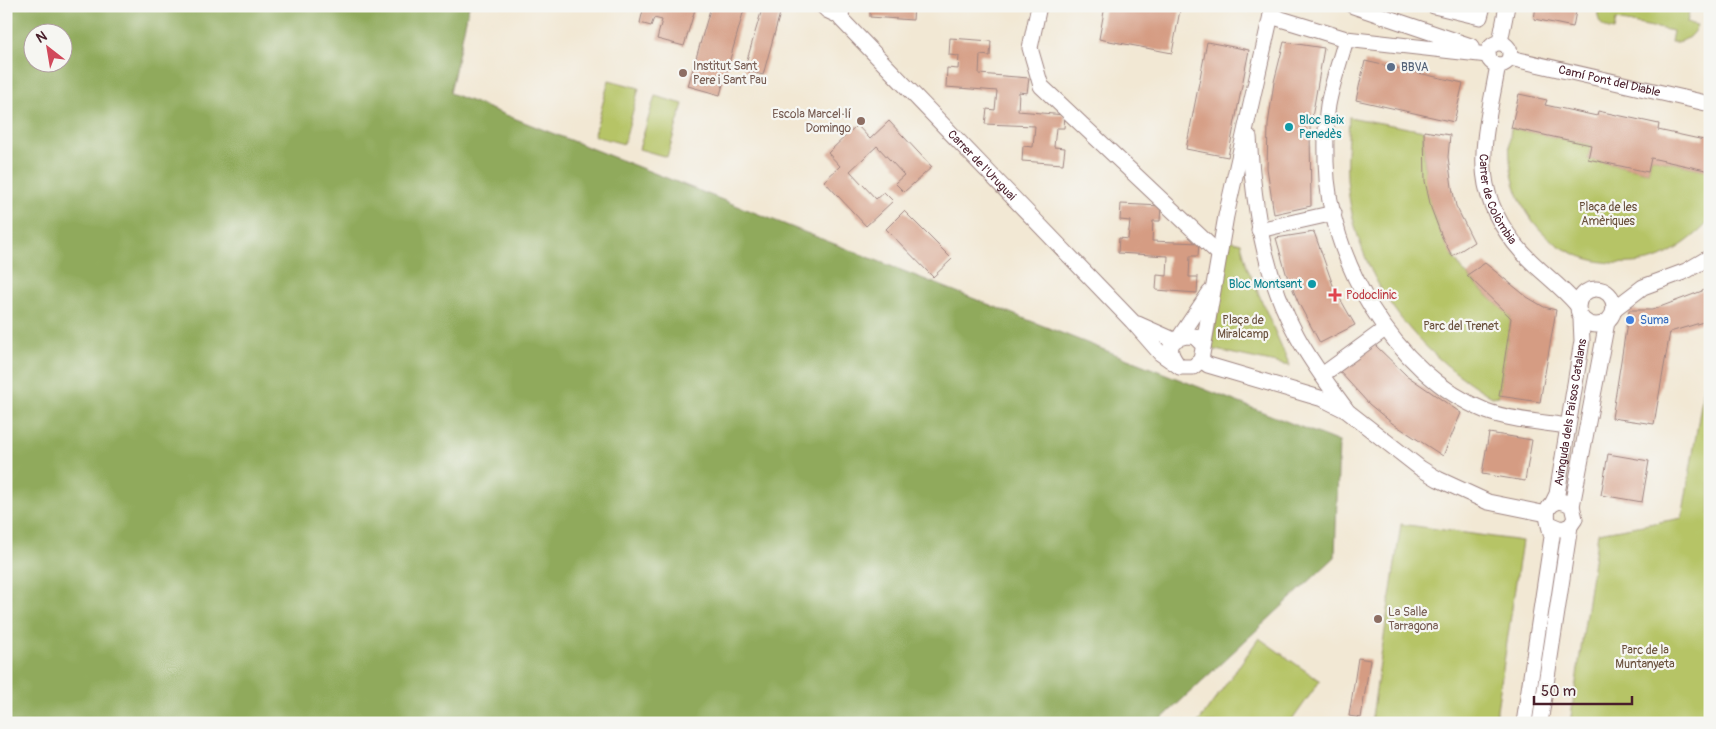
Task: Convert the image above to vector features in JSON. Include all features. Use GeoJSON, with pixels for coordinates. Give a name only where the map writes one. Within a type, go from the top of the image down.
{"type":"FeatureCollection","features":[{"type":"Feature","properties":{"kind":"street"},"geometry":{"type":"LineString","coordinates":[[820,6],[826,12],[842,13]]}},
{"type":"Feature","properties":{"kind":"street"},"geometry":{"type":"LineString","coordinates":[[1039,6],[1030,48],[1041,86],[1220,254]]}},
{"type":"Feature","properties":{"kind":"street","name":"Camí Pont del Diable"},"geometry":{"type":"LineString","coordinates":[[1355,6],[1462,44],[1497,54],[1710,104]]}},
{"type":"Feature","properties":{"kind":"street"},"geometry":{"type":"LineString","coordinates":[[1434,6],[1480,16],[1483,6]]}},
{"type":"Feature","properties":{"kind":"street","name":"Carrer de Colòmbia"},"geometry":{"type":"LineString","coordinates":[[1507,6],[1497,54],[1482,156],[1484,177],[1495,213],[1513,242],[1566,292],[1579,312]]}},
{"type":"Feature","properties":{"kind":"street"},"geometry":{"type":"LineString","coordinates":[[1132,321],[1160,353],[1180,367],[1193,367],[1202,353],[1220,254],[1272,11],[1346,39],[1497,54]]}},
{"type":"Feature","properties":{"kind":"street","name":"Carrer de l'Uruguai"},"geometry":{"type":"LineString","coordinates":[[842,13],[1132,321]]}},
{"type":"Feature","properties":{"kind":"street"},"geometry":{"type":"LineString","coordinates":[[1346,39],[1328,106],[1326,162],[1334,213],[1345,252],[1359,286],[1385,329],[1409,357],[1436,383],[1486,411],[1567,426]]}},
{"type":"Feature","properties":{"kind":"street"},"geometry":{"type":"LineString","coordinates":[[1248,123],[1254,194],[1262,246],[1283,307],[1297,336],[1347,411]]}},
{"type":"Feature","properties":{"kind":"street"},"geometry":{"type":"LineString","coordinates":[[1259,230],[1334,213]]}},
{"type":"Feature","properties":{"kind":"street"},"geometry":{"type":"LineString","coordinates":[[1611,316],[1610,295],[1598,288],[1584,293],[1579,312],[1594,326],[1611,316],[1643,288],[1686,271],[1710,257]]}},
{"type":"Feature","properties":{"kind":"street"},"geometry":{"type":"LineString","coordinates":[[1180,367],[1171,357],[1170,348],[1214,286]]}},
{"type":"Feature","properties":{"kind":"street","name":"Avinguda dels Països Catalans"},"geometry":{"type":"LineString","coordinates":[[1524,723],[1552,538],[1550,514],[1556,494],[1582,341],[1579,312]]}},
{"type":"Feature","properties":{"kind":"street","name":"Avinguda dels Països Catalans"},"geometry":{"type":"LineString","coordinates":[[1572,506],[1611,316]]}},
{"type":"Feature","properties":{"kind":"street"},"geometry":{"type":"LineString","coordinates":[[1132,321],[1178,338],[1194,336],[1208,365],[1323,399],[1347,411],[1438,479],[1488,502],[1550,514],[1565,502],[1572,506],[1575,519],[1570,526],[1540,723]]}},
{"type":"Feature","properties":{"kind":"street"},"geometry":{"type":"LineString","coordinates":[[1322,375],[1385,329]]}},
{"type":"Feature","properties":{"kind":"street"},"geometry":{"type":"LineString","coordinates":[[1550,514],[1557,529],[1570,526]]}},
{"type":"Feature","properties":{"kind":"green space"},"geometry":{"type":"Polygon","coordinates":[[[6,6],[469,6],[450,93],[1339,442],[1335,557],[1157,723],[6,723],[6,6]]]}},
{"type":"Feature","properties":{"kind":"green space"},"geometry":{"type":"Polygon","coordinates":[[[1599,6],[1690,6],[1687,23],[1697,25],[1693,33],[1687,38],[1671,42],[1673,31],[1616,20],[1614,30],[1606,28],[1599,19],[1599,6]]]}},
{"type":"Feature","properties":{"kind":"green space"},"geometry":{"type":"Polygon","coordinates":[[[609,80],[639,88],[624,144],[594,136],[609,80]]]}},
{"type":"Feature","properties":{"kind":"green space"},"geometry":{"type":"Polygon","coordinates":[[[655,96],[683,104],[667,157],[639,149],[655,96]]]}},
{"type":"Feature","properties":{"kind":"green space","name":"Parc del Trenet"},"geometry":{"type":"Polygon","coordinates":[[[1349,117],[1424,131],[1427,189],[1437,226],[1445,243],[1467,275],[1511,318],[1499,396],[1492,397],[1438,358],[1415,335],[1395,310],[1378,283],[1364,254],[1354,223],[1348,189],[1349,117]]]}},
{"type":"Feature","properties":{"kind":"green space","name":"Plaça de les Amèriques"},"geometry":{"type":"Polygon","coordinates":[[[1511,128],[1591,145],[1588,159],[1648,172],[1651,158],[1710,171],[1710,221],[1681,246],[1649,261],[1612,263],[1587,259],[1565,249],[1547,236],[1531,219],[1520,199],[1513,177],[1510,153],[1511,128]]]}},
{"type":"Feature","properties":{"kind":"green space","name":"Plaça de Miralcamp"},"geometry":{"type":"Polygon","coordinates":[[[1228,240],[1241,243],[1247,267],[1290,366],[1211,349],[1228,240]]]}},
{"type":"Feature","properties":{"kind":"green space","name":"Parc de la Muntanyeta"},"geometry":{"type":"Polygon","coordinates":[[[1710,351],[1710,723],[1570,723],[1598,533],[1682,518],[1710,351]]]}},
{"type":"Feature","properties":{"kind":"green space"},"geometry":{"type":"Polygon","coordinates":[[[1401,524],[1522,541],[1495,723],[1371,723],[1401,524]]]}},
{"type":"Feature","properties":{"kind":"green space"},"geometry":{"type":"Polygon","coordinates":[[[1259,638],[1320,681],[1290,723],[1198,723],[1259,638]]]}},
{"type":"Feature","properties":{"kind":"building"},"geometry":{"type":"Polygon","coordinates":[[[644,6],[696,6],[684,46],[657,39],[662,20],[654,18],[651,26],[640,23],[644,6]]]}},
{"type":"Feature","properties":{"kind":"building"},"geometry":{"type":"Polygon","coordinates":[[[711,6],[745,6],[720,95],[688,86],[711,6]]]}},
{"type":"Feature","properties":{"kind":"building"},"geometry":{"type":"Polygon","coordinates":[[[756,6],[782,6],[763,75],[744,70],[762,9],[756,6]]]}},
{"type":"Feature","properties":{"kind":"building"},"geometry":{"type":"Polygon","coordinates":[[[870,6],[914,6],[913,20],[870,17],[870,6]]]}},
{"type":"Feature","properties":{"kind":"building"},"geometry":{"type":"Polygon","coordinates":[[[1105,6],[1162,6],[1180,10],[1172,53],[1099,39],[1105,6]]]}},
{"type":"Feature","properties":{"kind":"building"},"geometry":{"type":"Polygon","coordinates":[[[1536,6],[1577,6],[1573,27],[1534,19],[1536,6]]]}},
{"type":"Feature","properties":{"kind":"building"},"geometry":{"type":"Polygon","coordinates":[[[950,38],[991,41],[990,56],[980,55],[979,74],[1029,78],[1027,93],[1019,92],[1018,111],[1065,115],[1064,128],[1056,128],[1054,147],[1065,148],[1063,164],[1022,161],[1023,146],[1033,147],[1035,126],[985,124],[987,109],[995,110],[997,91],[946,87],[947,68],[958,69],[959,56],[949,55],[950,38]]]}},
{"type":"Feature","properties":{"kind":"building"},"geometry":{"type":"Polygon","coordinates":[[[1207,42],[1249,50],[1228,157],[1186,149],[1207,42]]]}},
{"type":"Feature","properties":{"kind":"building","name":"Bloc Baix Penedès"},"geometry":{"type":"Polygon","coordinates":[[[1284,42],[1324,48],[1310,129],[1311,206],[1274,214],[1267,168],[1268,125],[1274,82],[1284,42]]]}},
{"type":"Feature","properties":{"kind":"building"},"geometry":{"type":"Polygon","coordinates":[[[1365,61],[1463,83],[1454,122],[1356,100],[1365,61]]]}},
{"type":"Feature","properties":{"kind":"building"},"geometry":{"type":"Polygon","coordinates":[[[1519,94],[1547,100],[1545,105],[1597,116],[1598,111],[1659,124],[1658,130],[1704,140],[1705,134],[1710,135],[1710,171],[1651,158],[1648,172],[1588,159],[1591,145],[1511,128],[1519,94]]]}},
{"type":"Feature","properties":{"kind":"building"},"geometry":{"type":"Polygon","coordinates":[[[889,121],[932,167],[904,192],[895,183],[904,175],[877,146],[850,171],[876,199],[884,192],[893,201],[866,226],[824,181],[840,166],[828,153],[857,125],[870,139],[889,121]]]}},
{"type":"Feature","properties":{"kind":"building"},"geometry":{"type":"Polygon","coordinates":[[[1424,131],[1450,135],[1448,157],[1456,206],[1474,242],[1452,256],[1442,237],[1431,208],[1425,181],[1424,131]]]}},
{"type":"Feature","properties":{"kind":"building"},"geometry":{"type":"Polygon","coordinates":[[[1121,204],[1161,206],[1160,221],[1153,221],[1152,241],[1199,243],[1198,256],[1190,256],[1189,277],[1198,277],[1197,293],[1156,290],[1157,275],[1167,276],[1168,256],[1118,253],[1119,238],[1128,239],[1130,221],[1120,220],[1121,204]]]}},
{"type":"Feature","properties":{"kind":"building"},"geometry":{"type":"Polygon","coordinates":[[[904,211],[952,259],[933,277],[886,229],[904,211]]]}},
{"type":"Feature","properties":{"kind":"building","name":"Bloc Montsant"},"geometry":{"type":"Polygon","coordinates":[[[1314,232],[1334,288],[1355,325],[1320,343],[1299,304],[1286,273],[1276,238],[1314,232]]]}},
{"type":"Feature","properties":{"kind":"building"},"geometry":{"type":"Polygon","coordinates":[[[1485,263],[1527,297],[1544,307],[1556,310],[1540,402],[1499,396],[1511,318],[1467,275],[1485,263]]]}},
{"type":"Feature","properties":{"kind":"building"},"geometry":{"type":"Polygon","coordinates":[[[1710,288],[1710,320],[1670,332],[1654,424],[1612,418],[1629,310],[1652,310],[1710,288]]]}},
{"type":"Feature","properties":{"kind":"building"},"geometry":{"type":"Polygon","coordinates":[[[1375,345],[1406,375],[1461,413],[1443,456],[1392,423],[1369,404],[1339,371],[1375,345]]]}},
{"type":"Feature","properties":{"kind":"building"},"geometry":{"type":"Polygon","coordinates":[[[1489,433],[1532,440],[1525,481],[1482,474],[1489,433]]]}},
{"type":"Feature","properties":{"kind":"building"},"geometry":{"type":"Polygon","coordinates":[[[1608,454],[1649,461],[1642,502],[1601,495],[1608,454]]]}},
{"type":"Feature","properties":{"kind":"building"},"geometry":{"type":"Polygon","coordinates":[[[1358,658],[1370,660],[1361,718],[1349,716],[1358,658]]]}},
{"type":"Feature","properties":{"kind":"place","name":"BBVA"},"geometry":{"type":"Point","coordinates":[1391,67]}},
{"type":"Feature","properties":{"kind":"place","name":"Institut Sant Pere i Sant Pau"},"geometry":{"type":"Point","coordinates":[683,73]}},
{"type":"Feature","properties":{"kind":"place","name":"Escola Marcel·lí Domingo"},"geometry":{"type":"Point","coordinates":[861,121]}},
{"type":"Feature","properties":{"kind":"place","name":"Bloc Baix Penedès"},"geometry":{"type":"Point","coordinates":[1289,127]}},
{"type":"Feature","properties":{"kind":"place","name":"Bloc Montsant"},"geometry":{"type":"Point","coordinates":[1312,284]}},
{"type":"Feature","properties":{"kind":"place","name":"Podoclinic"},"geometry":{"type":"Point","coordinates":[1335,295]}},
{"type":"Feature","properties":{"kind":"place","name":"Suma"},"geometry":{"type":"Point","coordinates":[1630,320]}},
{"type":"Feature","properties":{"kind":"place","name":"La Salle Tarragona"},"geometry":{"type":"Point","coordinates":[1378,619]}}]}
